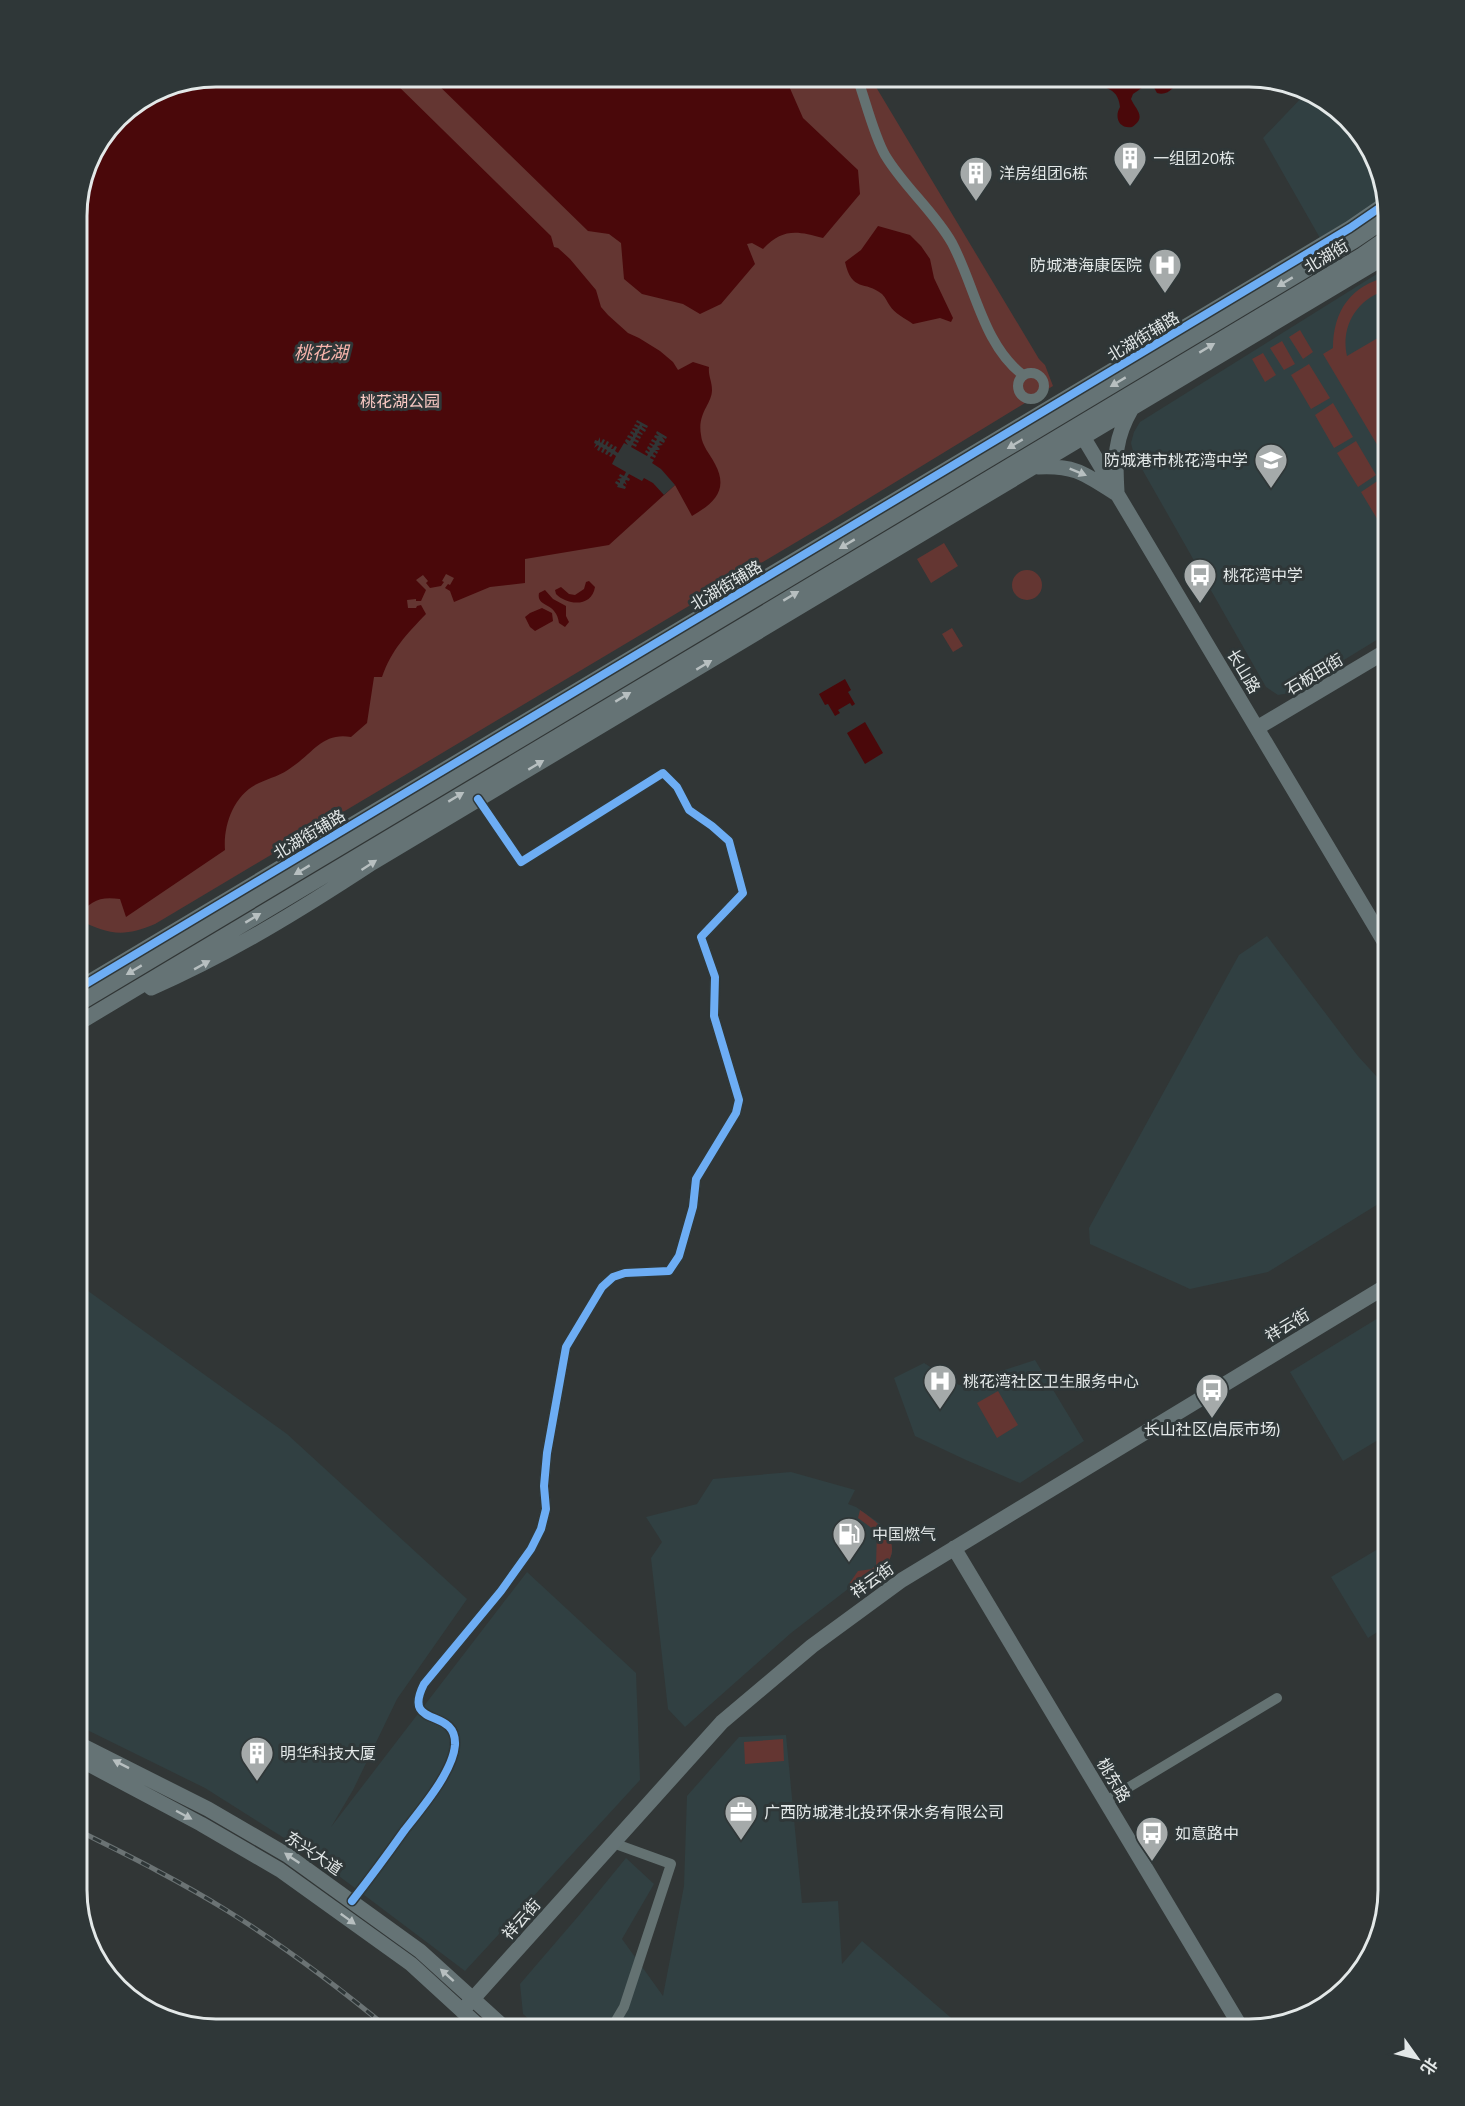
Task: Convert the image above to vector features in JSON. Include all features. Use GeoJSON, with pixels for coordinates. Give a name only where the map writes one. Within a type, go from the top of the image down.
{"type":"FeatureCollection","features":[{"type":"Feature","properties":{"kind":"street"},"geometry":{"type":"LineString","coordinates":[[861,87],[884,153],[906,186],[919,198],[950,240],[964,267],[987,327],[1010,365],[1023,375]]}},
{"type":"Feature","properties":{"kind":"street","name":"北湖街辅路"},"geometry":{"type":"LineString","coordinates":[[87,983],[1060,409],[1378,209]]}},
{"type":"Feature","properties":{"kind":"street","name":"北湖街"},"geometry":{"type":"LineString","coordinates":[[87,999],[1060,409],[1344,247],[1378,225]]}},
{"type":"Feature","properties":{"kind":"street","name":"北湖街"},"geometry":{"type":"LineString","coordinates":[[87,1018],[429,821],[1080,432],[1156,378],[1366,261],[1378,248]]}},
{"type":"Feature","properties":{"kind":"street"},"geometry":{"type":"LineString","coordinates":[[884,549],[1035,467],[1080,432],[1131,410],[1366,261],[1378,258]]}},
{"type":"Feature","properties":{"kind":"street"},"geometry":{"type":"LineString","coordinates":[[1034,373],[1041,378],[1044,386],[1041,394],[1030,399],[1020,394],[1018,382],[1023,375],[1034,373]]}},
{"type":"Feature","properties":{"kind":"street"},"geometry":{"type":"LineString","coordinates":[[1117,495],[1115,452],[1120,433],[1131,410],[1156,378]]}},
{"type":"Feature","properties":{"kind":"street"},"geometry":{"type":"LineString","coordinates":[[1041,394],[1060,409]]}},
{"type":"Feature","properties":{"kind":"street","name":"长山路"},"geometry":{"type":"LineString","coordinates":[[1060,409],[1080,432],[1378,930]]}},
{"type":"Feature","properties":{"kind":"street"},"geometry":{"type":"LineString","coordinates":[[1035,467],[1061,466],[1084,474],[1117,495]]}},
{"type":"Feature","properties":{"kind":"street","name":"石板田街"},"geometry":{"type":"LineString","coordinates":[[1257,728],[1378,656]]}},
{"type":"Feature","properties":{"kind":"street"},"geometry":{"type":"LineString","coordinates":[[429,821],[478,799],[562,741]]}},
{"type":"Feature","properties":{"kind":"street"},"geometry":{"type":"LineString","coordinates":[[352,1901],[442,1780],[455,1747],[454,1733],[446,1723],[423,1714],[419,1710],[417,1703],[424,1684],[501,1591],[531,1549],[541,1529],[546,1509],[544,1486],[547,1453],[566,1347],[602,1287],[613,1277],[625,1273],[669,1271],[679,1256],[693,1207],[696,1179],[736,1113],[739,1100],[714,1016],[715,977],[701,937],[743,893],[729,841],[689,810],[677,787],[663,773],[521,862],[478,799]]}},
{"type":"Feature","properties":{"kind":"street","name":"祥云街"},"geometry":{"type":"LineString","coordinates":[[462,2011],[722,1722],[850,1617],[902,1580],[1378,1292]]}},
{"type":"Feature","properties":{"kind":"street","name":"桃东路"},"geometry":{"type":"LineString","coordinates":[[954,1548],[1235,2019]]}},
{"type":"Feature","properties":{"kind":"street"},"geometry":{"type":"LineString","coordinates":[[1106,1801],[1277,1698]]}},
{"type":"Feature","properties":{"kind":"street","name":"东兴大道"},"geometry":{"type":"LineString","coordinates":[[87,1748],[208,1809],[287,1855],[420,1951],[495,2019]]}},
{"type":"Feature","properties":{"kind":"street","name":"东兴大道"},"geometry":{"type":"LineString","coordinates":[[87,1764],[201,1824],[280,1870],[411,1964],[471,2019]]}},
{"type":"Feature","properties":{"kind":"street"},"geometry":{"type":"LineString","coordinates":[[613,1843],[671,1864],[624,2007],[617,2019]]}},
{"type":"Feature","properties":{"kind":"shaded area"},"geometry":{"type":"Polygon","coordinates":[[[1301,98],[1306,100],[1334,119],[1356,144],[1374,183],[1377,202],[1320,238],[1263,138],[1301,98]]]}},
{"type":"Feature","properties":{"kind":"shaded area","name":"防城港市桃花湾中学"},"geometry":{"type":"Polygon","coordinates":[[[1378,273],[1378,639],[1290,693],[1278,695],[1266,687],[1134,455],[1131,443],[1140,422],[1378,273]]]}},
{"type":"Feature","properties":{"kind":"shaded area"},"geometry":{"type":"Polygon","coordinates":[[[1267,936],[1357,1055],[1378,1078],[1378,1204],[1268,1272],[1190,1289],[1090,1244],[1089,1228],[1239,955],[1267,936]]]}},
{"type":"Feature","properties":{"kind":"shaded area"},"geometry":{"type":"Polygon","coordinates":[[[87,1290],[287,1434],[467,1599],[397,1699],[353,1790],[331,1827],[527,1572],[636,1673],[640,1780],[465,1971],[311,1855],[205,1788],[87,1730],[87,1290]]]}},
{"type":"Feature","properties":{"kind":"shaded area"},"geometry":{"type":"Polygon","coordinates":[[[1378,1318],[1378,1440],[1343,1461],[1290,1372],[1378,1318]]]}},
{"type":"Feature","properties":{"kind":"shaded area"},"geometry":{"type":"Polygon","coordinates":[[[1035,1360],[1084,1441],[1020,1483],[915,1436],[894,1378],[924,1363],[959,1385],[1035,1360]]]}},
{"type":"Feature","properties":{"kind":"shaded area"},"geometry":{"type":"Polygon","coordinates":[[[791,1472],[855,1490],[848,1504],[882,1525],[892,1546],[892,1554],[881,1570],[848,1589],[791,1633],[685,1727],[668,1709],[651,1558],[662,1542],[646,1517],[697,1504],[713,1479],[791,1472]]]}},
{"type":"Feature","properties":{"kind":"shaded area"},"geometry":{"type":"Polygon","coordinates":[[[1378,1549],[1378,1632],[1368,1638],[1331,1577],[1378,1549]]]}},
{"type":"Feature","properties":{"kind":"shaded area","name":"广西防城港北投环保水务有限公司"},"geometry":{"type":"Polygon","coordinates":[[[786,1735],[802,1903],[838,1901],[842,1964],[862,1941],[952,2019],[529,2019],[523,2014],[520,1984],[626,1858],[654,1884],[622,1939],[663,1996],[684,1886],[687,1796],[739,1737],[786,1735]]]}},
{"type":"Feature","properties":{"kind":"green space","name":"桃花湖公园"},"geometry":{"type":"Polygon","coordinates":[[[216,87],[876,87],[1039,359],[1045,365],[1053,386],[825,525],[155,924],[124,933],[97,928],[87,924],[87,208],[91,183],[100,159],[119,131],[131,119],[159,100],[183,91],[216,87]]]}},
{"type":"Feature","properties":{"kind":"green space"},"geometry":{"type":"Polygon","coordinates":[[[1378,280],[1378,294],[1368,299],[1354,314],[1346,334],[1346,345],[1347,356],[1378,338],[1378,446],[1323,354],[1333,348],[1336,322],[1347,302],[1354,293],[1378,280]]]}},
{"type":"Feature","properties":{"kind":"green space"},"geometry":{"type":"Polygon","coordinates":[[[1300,330],[1313,352],[1303,359],[1289,337],[1300,330]]]}},
{"type":"Feature","properties":{"kind":"green space"},"geometry":{"type":"Polygon","coordinates":[[[1282,341],[1295,364],[1284,370],[1270,348],[1282,341]]]}},
{"type":"Feature","properties":{"kind":"green space"},"geometry":{"type":"Polygon","coordinates":[[[1263,353],[1276,375],[1265,382],[1252,359],[1263,353]]]}},
{"type":"Feature","properties":{"kind":"green space"},"geometry":{"type":"Polygon","coordinates":[[[1309,364],[1330,398],[1311,409],[1291,375],[1309,364]]]}},
{"type":"Feature","properties":{"kind":"green space"},"geometry":{"type":"Polygon","coordinates":[[[1333,403],[1353,437],[1334,448],[1315,415],[1333,403]]]}},
{"type":"Feature","properties":{"kind":"green space"},"geometry":{"type":"Polygon","coordinates":[[[1356,441],[1376,475],[1358,487],[1337,453],[1356,441]]]}},
{"type":"Feature","properties":{"kind":"green space"},"geometry":{"type":"Polygon","coordinates":[[[1378,481],[1378,520],[1361,492],[1378,481]]]}},
{"type":"Feature","properties":{"kind":"green space"},"geometry":{"type":"Polygon","coordinates":[[[944,543],[958,566],[931,583],[917,559],[944,543]]]}},
{"type":"Feature","properties":{"kind":"green space"},"geometry":{"type":"Polygon","coordinates":[[[1027,570],[1033,571],[1041,579],[1041,591],[1033,599],[1027,600],[1021,599],[1013,591],[1012,585],[1013,579],[1021,571],[1027,570]]]}},
{"type":"Feature","properties":{"kind":"green space"},"geometry":{"type":"Polygon","coordinates":[[[952,628],[963,646],[953,652],[942,634],[952,628]]]}},
{"type":"Feature","properties":{"kind":"green space"},"geometry":{"type":"Polygon","coordinates":[[[998,1391],[1018,1425],[997,1438],[977,1403],[998,1391]]]}},
{"type":"Feature","properties":{"kind":"green space"},"geometry":{"type":"Polygon","coordinates":[[[860,1510],[882,1528],[891,1543],[892,1552],[882,1570],[849,1589],[849,1584],[858,1571],[872,1569],[876,1565],[877,1532],[858,1518],[860,1510]]]}},
{"type":"Feature","properties":{"kind":"green space"},"geometry":{"type":"Polygon","coordinates":[[[783,1739],[784,1761],[745,1764],[744,1742],[783,1739]]]}},
{"type":"Feature","properties":{"kind":"water","name":"桃花湖"},"geometry":{"type":"Polygon","coordinates":[[[216,87],[399,87],[551,236],[554,247],[570,259],[596,290],[601,307],[608,315],[628,333],[660,351],[673,362],[678,370],[693,362],[709,367],[711,395],[700,427],[703,443],[719,473],[720,488],[713,501],[692,516],[675,485],[609,545],[525,559],[525,583],[490,587],[454,602],[450,591],[445,588],[454,578],[446,574],[441,586],[430,588],[423,575],[416,580],[426,590],[421,601],[407,600],[408,608],[421,605],[426,614],[395,650],[382,677],[374,677],[367,723],[351,737],[341,736],[326,741],[288,770],[250,788],[232,811],[226,831],[225,850],[126,917],[120,899],[96,901],[87,907],[87,208],[91,183],[100,159],[109,144],[131,119],[159,100],[183,91],[216,87]]]}},
{"type":"Feature","properties":{"kind":"water"},"geometry":{"type":"Polygon","coordinates":[[[440,87],[789,87],[803,118],[858,170],[860,194],[823,238],[791,233],[777,237],[763,249],[752,243],[747,244],[755,264],[721,304],[700,314],[683,304],[642,294],[624,279],[621,243],[609,234],[588,231],[440,87]]]}},
{"type":"Feature","properties":{"kind":"water"},"geometry":{"type":"Polygon","coordinates":[[[1105,87],[1143,87],[1133,94],[1131,99],[1140,117],[1132,127],[1124,126],[1119,122],[1119,100],[1112,91],[1105,87]]]}},
{"type":"Feature","properties":{"kind":"water"},"geometry":{"type":"Polygon","coordinates":[[[1154,87],[1174,87],[1165,93],[1157,93],[1154,87]]]}},
{"type":"Feature","properties":{"kind":"water"},"geometry":{"type":"Polygon","coordinates":[[[878,226],[910,235],[921,246],[930,259],[934,278],[953,318],[951,322],[940,318],[913,324],[894,311],[882,294],[851,278],[845,262],[861,250],[878,226]]]}},
{"type":"Feature","properties":{"kind":"water"},"geometry":{"type":"Polygon","coordinates":[[[589,581],[595,587],[593,594],[585,601],[567,601],[556,594],[555,590],[561,587],[569,594],[575,595],[584,589],[586,582],[589,581]]]}},
{"type":"Feature","properties":{"kind":"water"},"geometry":{"type":"Polygon","coordinates":[[[545,590],[553,599],[566,606],[566,616],[569,622],[565,627],[559,623],[554,611],[540,601],[539,593],[545,590]]]}},
{"type":"Feature","properties":{"kind":"water"},"geometry":{"type":"Polygon","coordinates":[[[542,608],[552,613],[553,621],[535,631],[525,617],[542,608]]]}},
{"type":"Feature","properties":{"kind":"water"},"geometry":{"type":"Polygon","coordinates":[[[845,679],[851,690],[848,692],[855,704],[852,706],[850,703],[838,710],[840,713],[835,716],[819,694],[845,679]]]}},
{"type":"Feature","properties":{"kind":"water"},"geometry":{"type":"Polygon","coordinates":[[[865,722],[883,753],[865,764],[847,733],[865,722]]]}},
{"type":"Feature","properties":{"kind":"pier"},"geometry":{"type":"Polygon","coordinates":[[[637,420],[648,426],[647,428],[642,426],[645,432],[640,429],[639,431],[643,434],[638,433],[640,439],[636,437],[635,439],[639,441],[638,443],[634,441],[633,443],[637,445],[636,447],[632,445],[631,447],[647,456],[646,450],[650,451],[648,446],[653,447],[649,444],[654,445],[655,443],[651,441],[652,439],[656,441],[655,435],[659,436],[657,431],[667,437],[666,439],[662,437],[664,443],[659,442],[663,445],[657,446],[660,449],[655,450],[658,452],[653,454],[655,458],[651,456],[650,458],[654,460],[652,463],[661,469],[675,485],[664,495],[653,483],[644,478],[642,481],[629,474],[627,477],[629,481],[625,481],[627,485],[624,483],[623,485],[625,489],[617,487],[616,481],[620,483],[620,481],[617,479],[622,478],[620,474],[624,476],[626,472],[612,464],[616,456],[613,454],[609,456],[611,453],[609,452],[605,454],[607,450],[605,449],[603,453],[601,452],[603,448],[601,447],[599,451],[597,450],[598,445],[594,448],[595,440],[598,441],[600,437],[601,443],[603,439],[605,440],[603,444],[605,445],[607,441],[609,442],[607,446],[613,445],[611,449],[617,447],[615,451],[618,453],[624,443],[628,445],[626,439],[630,441],[631,439],[627,437],[628,435],[633,437],[630,433],[631,431],[635,433],[635,431],[632,429],[638,428],[634,426],[635,424],[639,426],[640,424],[636,422],[637,420]]]}},
{"type":"Feature","properties":{"kind":"railway"},"geometry":{"type":"LineString","coordinates":[[87,1835],[171,1878],[248,1924],[310,1967],[377,2019]]}},
{"type":"Feature","properties":{"kind":"cycle path"},"geometry":{"type":"LineString","coordinates":[[87,983],[1350,228],[1378,209]]}},
{"type":"Feature","properties":{"kind":"cycle path"},"geometry":{"type":"LineString","coordinates":[[352,1901],[435,1790],[453,1756],[455,1745],[453,1733],[448,1725],[424,1713],[419,1707],[419,1698],[424,1684],[501,1591],[531,1549],[541,1529],[546,1509],[544,1486],[547,1453],[566,1347],[602,1287],[613,1277],[625,1273],[669,1271],[679,1256],[693,1207],[696,1179],[736,1113],[739,1100],[714,1016],[715,977],[701,937],[743,893],[729,841],[689,810],[677,787],[663,773],[521,862],[478,799]]}},
{"type":"Feature","properties":{"kind":"place","name":"一组团20栋"},"geometry":{"type":"Point","coordinates":[1130,187]}},
{"type":"Feature","properties":{"kind":"place","name":"洋房组团6栋"},"geometry":{"type":"Point","coordinates":[976,202]}},
{"type":"Feature","properties":{"kind":"place","name":"防城港海康医院"},"geometry":{"type":"Point","coordinates":[1165,294]}},
{"type":"Feature","properties":{"kind":"place","name":"防城港市桃花湾中学"},"geometry":{"type":"Point","coordinates":[1271,489]}},
{"type":"Feature","properties":{"kind":"place","name":"桃花湾中学"},"geometry":{"type":"Point","coordinates":[1200,604]}},
{"type":"Feature","properties":{"kind":"place","name":"桃花湾社区卫生服务中心"},"geometry":{"type":"Point","coordinates":[940,1410]}},
{"type":"Feature","properties":{"kind":"place","name":"长山社区(启辰市场)"},"geometry":{"type":"Point","coordinates":[1212,1419]}},
{"type":"Feature","properties":{"kind":"place","name":"中国燃气"},"geometry":{"type":"Point","coordinates":[849,1563]}},
{"type":"Feature","properties":{"kind":"place","name":"明华科技大厦"},"geometry":{"type":"Point","coordinates":[257,1782]}},
{"type":"Feature","properties":{"kind":"place","name":"广西防城港北投环保水务有限公司"},"geometry":{"type":"Point","coordinates":[741,1841]}},
{"type":"Feature","properties":{"kind":"place","name":"如意路中"},"geometry":{"type":"Point","coordinates":[1152,1862]}}]}
